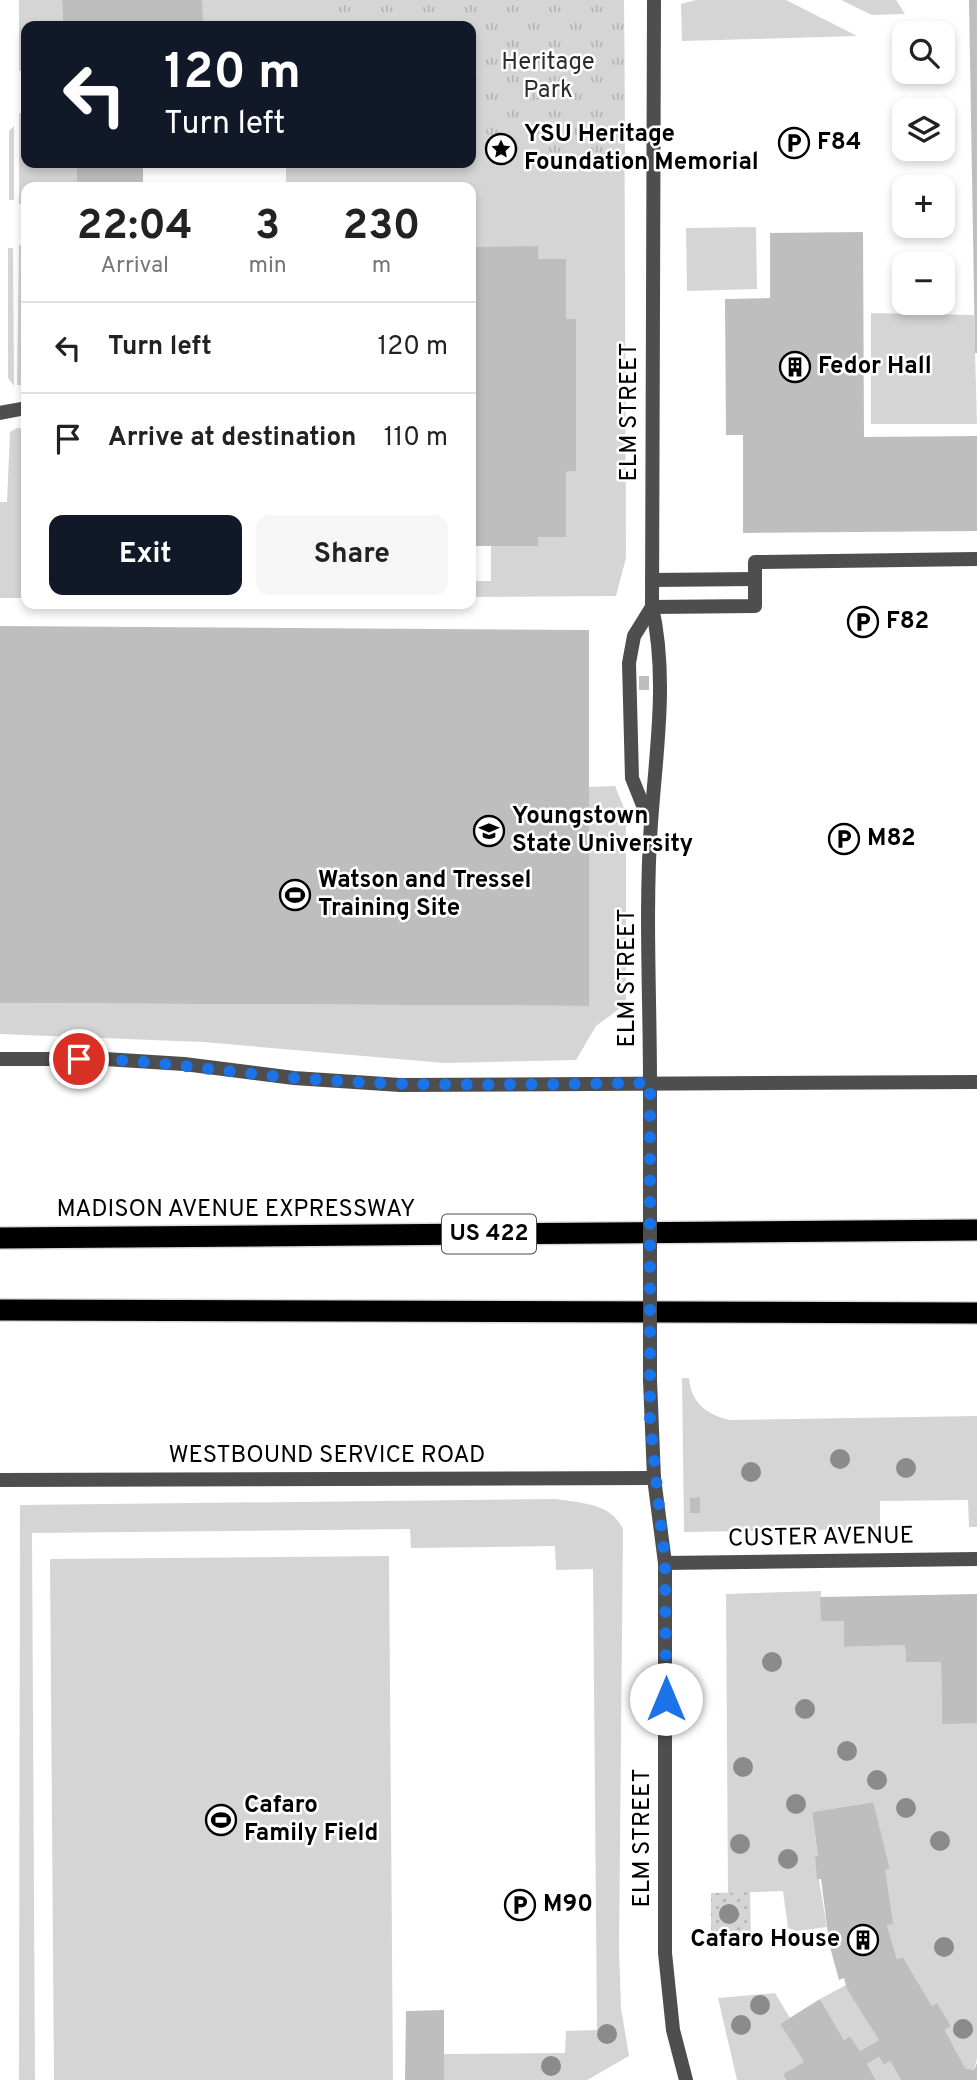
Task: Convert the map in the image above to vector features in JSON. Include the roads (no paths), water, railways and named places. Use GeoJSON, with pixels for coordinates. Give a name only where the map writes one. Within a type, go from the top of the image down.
{"type":"FeatureCollection","features":[{"type":"Feature","properties":{"kind":"highway","name":"MADISON AVENUE EXPRESSWAY"},"geometry":{"type":"LineString","coordinates":[[0,1238],[977,1230]]}},
{"type":"Feature","properties":{"kind":"highway"},"geometry":{"type":"LineString","coordinates":[[0,1310],[977,1313]]}},
{"type":"Feature","properties":{"kind":"street","name":"ELM STREET"},"geometry":{"type":"LineString","coordinates":[[654,0],[652,607],[659,637],[659,747],[651,825],[650,1380],[654,1478],[665,1563],[665,1953],[673,2030],[685,2080]]}},
{"type":"Feature","properties":{"kind":"street"},"geometry":{"type":"LineString","coordinates":[[0,413],[21,409]]}},
{"type":"Feature","properties":{"kind":"street"},"geometry":{"type":"LineString","coordinates":[[651,825],[632,778],[629,663],[634,636],[652,607],[755,606],[755,562],[977,559]]}},
{"type":"Feature","properties":{"kind":"street"},"geometry":{"type":"LineString","coordinates":[[652,580],[755,579]]}},
{"type":"Feature","properties":{"kind":"street"},"geometry":{"type":"LineString","coordinates":[[0,1059],[105,1059],[184,1064],[294,1078],[400,1085],[977,1082]]}},
{"type":"Feature","properties":{"kind":"street","name":"WESTBOUND SERVICE ROAD"},"geometry":{"type":"LineString","coordinates":[[0,1480],[654,1478]]}},
{"type":"Feature","properties":{"kind":"street","name":"CUSTER AVENUE"},"geometry":{"type":"LineString","coordinates":[[665,1563],[977,1559]]}},
{"type":"Feature","properties":{"kind":"place","name":"F84"},"geometry":{"type":"Point","coordinates":[794,143]}},
{"type":"Feature","properties":{"kind":"place","name":"YSU Heritage Foundation Memorial"},"geometry":{"type":"Point","coordinates":[501,149]}},
{"type":"Feature","properties":{"kind":"place","name":"Fedor Hall"},"geometry":{"type":"Point","coordinates":[795,367]}},
{"type":"Feature","properties":{"kind":"place","name":"F82"},"geometry":{"type":"Point","coordinates":[863,622]}},
{"type":"Feature","properties":{"kind":"place","name":"Youngstown State University"},"geometry":{"type":"Point","coordinates":[489,831]}},
{"type":"Feature","properties":{"kind":"place","name":"M82"},"geometry":{"type":"Point","coordinates":[844,839]}},
{"type":"Feature","properties":{"kind":"place","name":"Watson and Tressel Training Site"},"geometry":{"type":"Point","coordinates":[295,895]}},
{"type":"Feature","properties":{"kind":"place","name":"Cafaro Family Field"},"geometry":{"type":"Point","coordinates":[221,1820]}},
{"type":"Feature","properties":{"kind":"place","name":"M90"},"geometry":{"type":"Point","coordinates":[520,1905]}},
{"type":"Feature","properties":{"kind":"place","name":"Cafaro House"},"geometry":{"type":"Point","coordinates":[863,1940]}},
{"type":"Feature","properties":{"kind":"park label","name":"Heritage Park"},"geometry":{"type":"Point","coordinates":[548,77]}}]}
